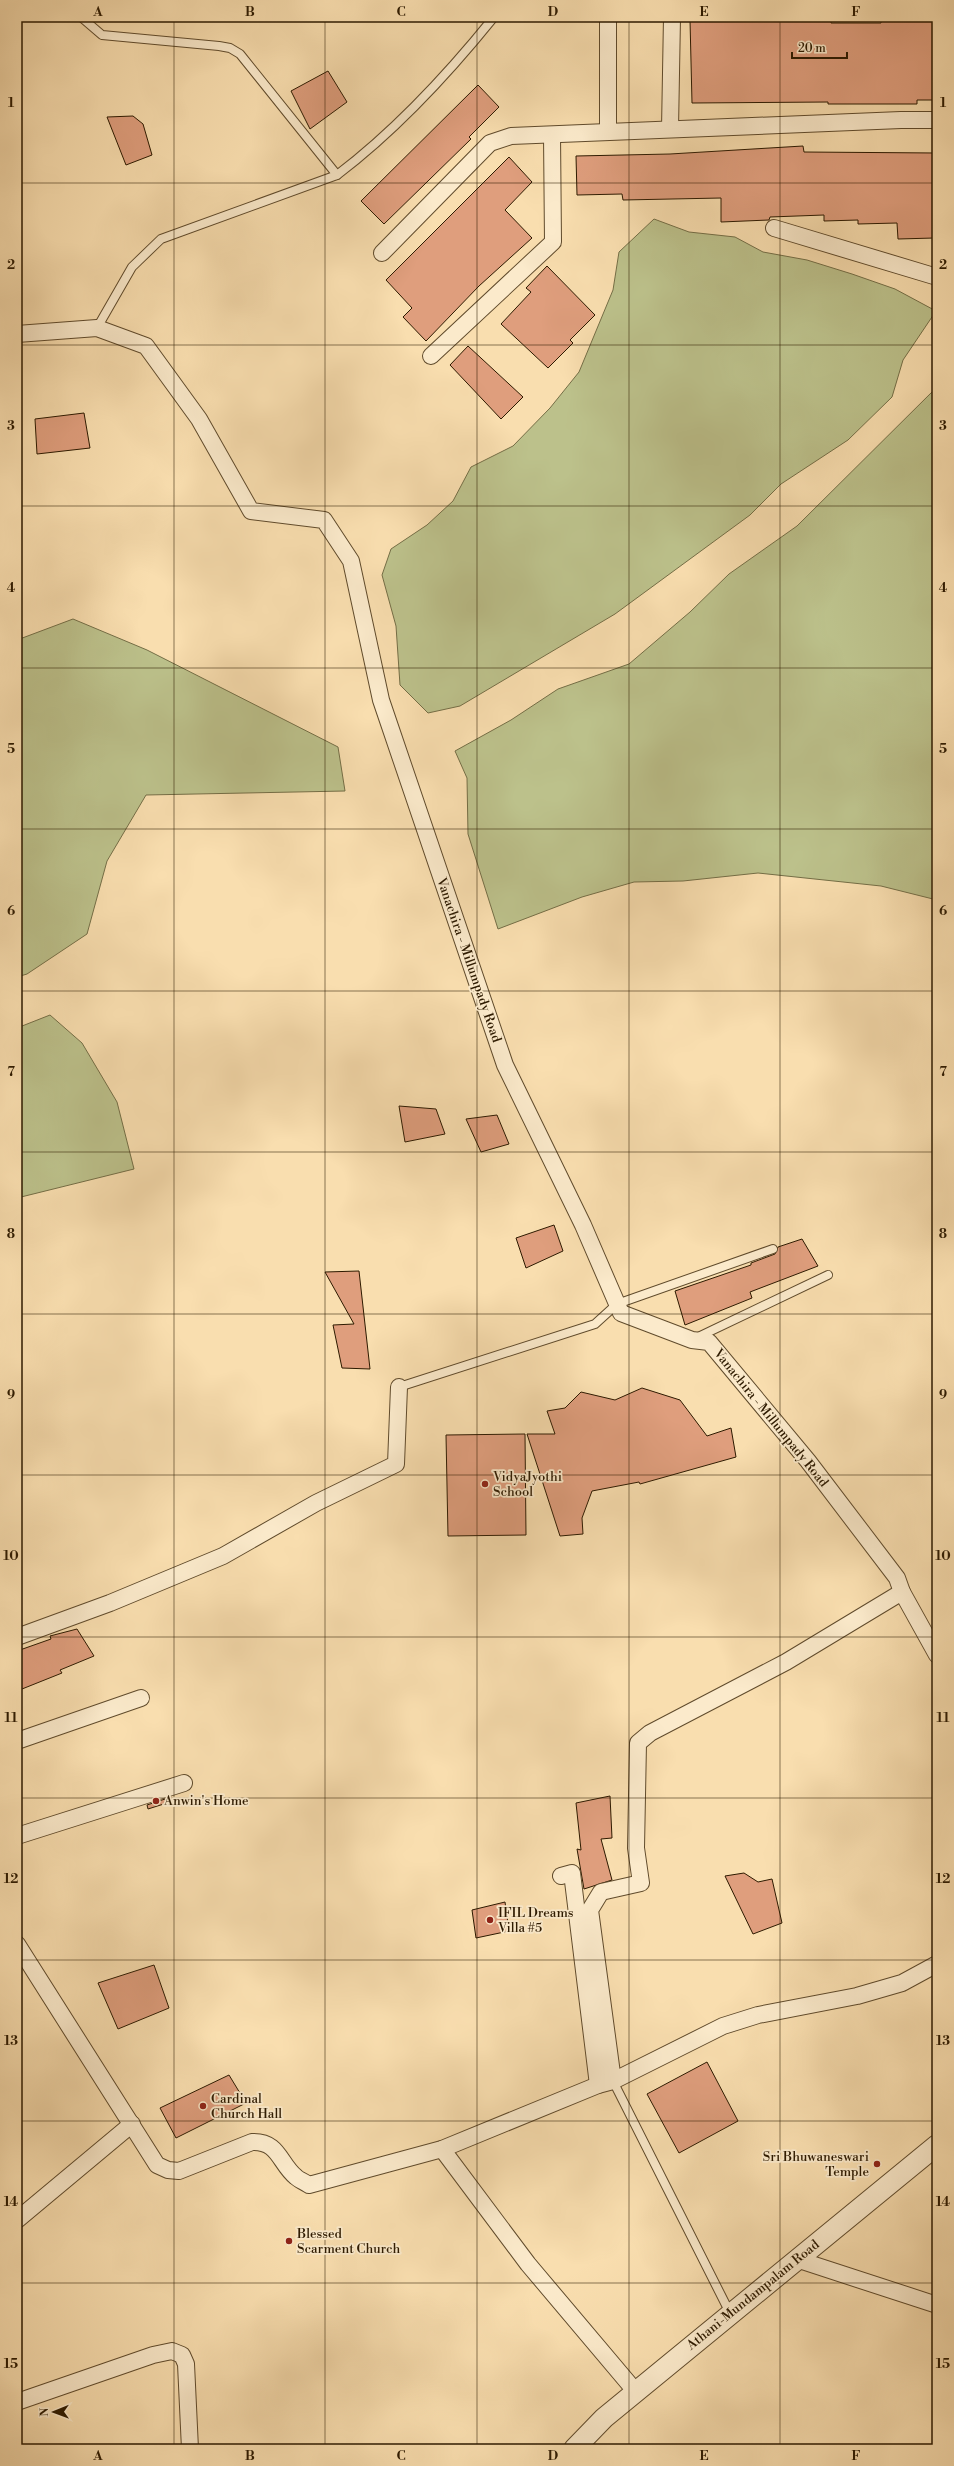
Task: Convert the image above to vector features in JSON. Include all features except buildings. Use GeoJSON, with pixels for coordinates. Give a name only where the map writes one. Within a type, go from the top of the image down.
{"type":"FeatureCollection","features":[{"type":"Feature","properties":{"kind":"street"},"geometry":{"type":"LineString","coordinates":[[608,17],[608,132]]}},
{"type":"Feature","properties":{"kind":"street"},"geometry":{"type":"LineString","coordinates":[[670,129],[672,17]]}},
{"type":"Feature","properties":{"kind":"street"},"geometry":{"type":"LineString","coordinates":[[382,253],[490,143],[511,136],[901,120],[937,120]]}},
{"type":"Feature","properties":{"kind":"street"},"geometry":{"type":"LineString","coordinates":[[431,356],[553,242],[552,135]]}},
{"type":"Feature","properties":{"kind":"street"},"geometry":{"type":"LineString","coordinates":[[774,228],[937,277]]}},
{"type":"Feature","properties":{"kind":"street","name":"Vanachira - Millumpady Road"},"geometry":{"type":"LineString","coordinates":[[17,334],[97,328],[146,346],[199,419],[251,511],[324,520],[351,561],[381,700],[505,1065],[583,1226],[621,1313],[692,1340],[709,1342],[808,1461],[897,1578],[902,1592],[937,1655]]}},
{"type":"Feature","properties":{"kind":"street"},"geometry":{"type":"LineString","coordinates":[[17,1637],[110,1603],[224,1556],[316,1503],[396,1464],[399,1387]]}},
{"type":"Feature","properties":{"kind":"street"},"geometry":{"type":"LineString","coordinates":[[583,1908],[601,1892],[641,1883],[636,1848],[638,1743],[650,1733],[786,1662],[902,1592]]}},
{"type":"Feature","properties":{"kind":"street"},"geometry":{"type":"LineString","coordinates":[[17,1741],[141,1698]]}},
{"type":"Feature","properties":{"kind":"street"},"geometry":{"type":"LineString","coordinates":[[17,1836],[184,1782]]}},
{"type":"Feature","properties":{"kind":"street"},"geometry":{"type":"LineString","coordinates":[[561,1876],[572,1873],[583,1908],[613,2081]]}},
{"type":"Feature","properties":{"kind":"street"},"geometry":{"type":"LineString","coordinates":[[583,1908],[598,2085]]}},
{"type":"Feature","properties":{"kind":"street"},"geometry":{"type":"LineString","coordinates":[[17,1944],[158,2165],[168,2170],[179,2171],[252,2142],[264,2141],[273,2148],[295,2177],[309,2185],[442,2149],[598,2085],[613,2081],[723,2026],[758,2015],[857,1996],[902,1983],[937,1964]]}},
{"type":"Feature","properties":{"kind":"street"},"geometry":{"type":"LineString","coordinates":[[17,2220],[132,2124]]}},
{"type":"Feature","properties":{"kind":"street","name":"Athani-Mundampalam Road"},"geometry":{"type":"LineString","coordinates":[[574,2449],[604,2418],[796,2259],[937,2145]]}},
{"type":"Feature","properties":{"kind":"street"},"geometry":{"type":"LineString","coordinates":[[442,2149],[528,2264],[636,2392]]}},
{"type":"Feature","properties":{"kind":"street"},"geometry":{"type":"LineString","coordinates":[[796,2259],[937,2305]]}},
{"type":"Feature","properties":{"kind":"street"},"geometry":{"type":"LineString","coordinates":[[17,2402],[153,2355],[172,2351],[182,2355],[186,2364],[190,2449]]}},
{"type":"Feature","properties":{"kind":"lane"},"geometry":{"type":"LineString","coordinates":[[81,17],[102,35],[219,46],[230,48],[240,54],[336,175]]}},
{"type":"Feature","properties":{"kind":"lane"},"geometry":{"type":"LineString","coordinates":[[97,328],[132,267],[161,239],[336,175],[361,157],[457,63],[494,17]]}},
{"type":"Feature","properties":{"kind":"lane"},"geometry":{"type":"LineString","coordinates":[[399,1387],[595,1324],[617,1304],[773,1249]]}},
{"type":"Feature","properties":{"kind":"lane"},"geometry":{"type":"LineString","coordinates":[[692,1340],[828,1275]]}},
{"type":"Feature","properties":{"kind":"lane"},"geometry":{"type":"LineString","coordinates":[[613,2081],[730,2314]]}},
{"type":"Feature","properties":{"kind":"green space"},"geometry":{"type":"Polygon","coordinates":[[[654,219],[689,232],[735,237],[763,252],[807,260],[852,274],[895,289],[936,311],[903,360],[892,397],[848,440],[781,484],[750,515],[615,614],[460,706],[428,713],[400,685],[396,626],[382,575],[391,549],[427,525],[453,501],[471,467],[513,446],[550,408],[579,372],[613,290],[619,252],[654,219]]]}},
{"type":"Feature","properties":{"kind":"green space"},"geometry":{"type":"Polygon","coordinates":[[[937,387],[937,900],[881,886],[758,873],[683,881],[634,882],[582,897],[498,929],[468,834],[467,778],[455,751],[511,720],[558,689],[629,664],[690,612],[729,574],[797,526],[937,387]]]}},
{"type":"Feature","properties":{"kind":"green space"},"geometry":{"type":"Polygon","coordinates":[[[73,619],[147,650],[338,747],[345,791],[146,795],[107,861],[87,934],[27,974],[17,977],[17,640],[73,619]]]}},
{"type":"Feature","properties":{"kind":"green space"},"geometry":{"type":"Polygon","coordinates":[[[50,1015],[82,1043],[117,1102],[134,1169],[17,1198],[17,1028],[50,1015]]]}},
{"type":"Feature","properties":{"kind":"place","name":"VidyaJyothi School"},"geometry":{"type":"Point","coordinates":[485,1484]}},
{"type":"Feature","properties":{"kind":"place","name":"Anwin's Home"},"geometry":{"type":"Point","coordinates":[156,1801]}},
{"type":"Feature","properties":{"kind":"place","name":"IFIL Dreams Villa #5"},"geometry":{"type":"Point","coordinates":[490,1920]}},
{"type":"Feature","properties":{"kind":"place","name":"Cardinal Church Hall"},"geometry":{"type":"Point","coordinates":[203,2106]}},
{"type":"Feature","properties":{"kind":"place","name":"Sri Bhuwaneswari Temple"},"geometry":{"type":"Point","coordinates":[877,2164]}},
{"type":"Feature","properties":{"kind":"place","name":"Blessed Scarment Church"},"geometry":{"type":"Point","coordinates":[289,2241]}}]}
